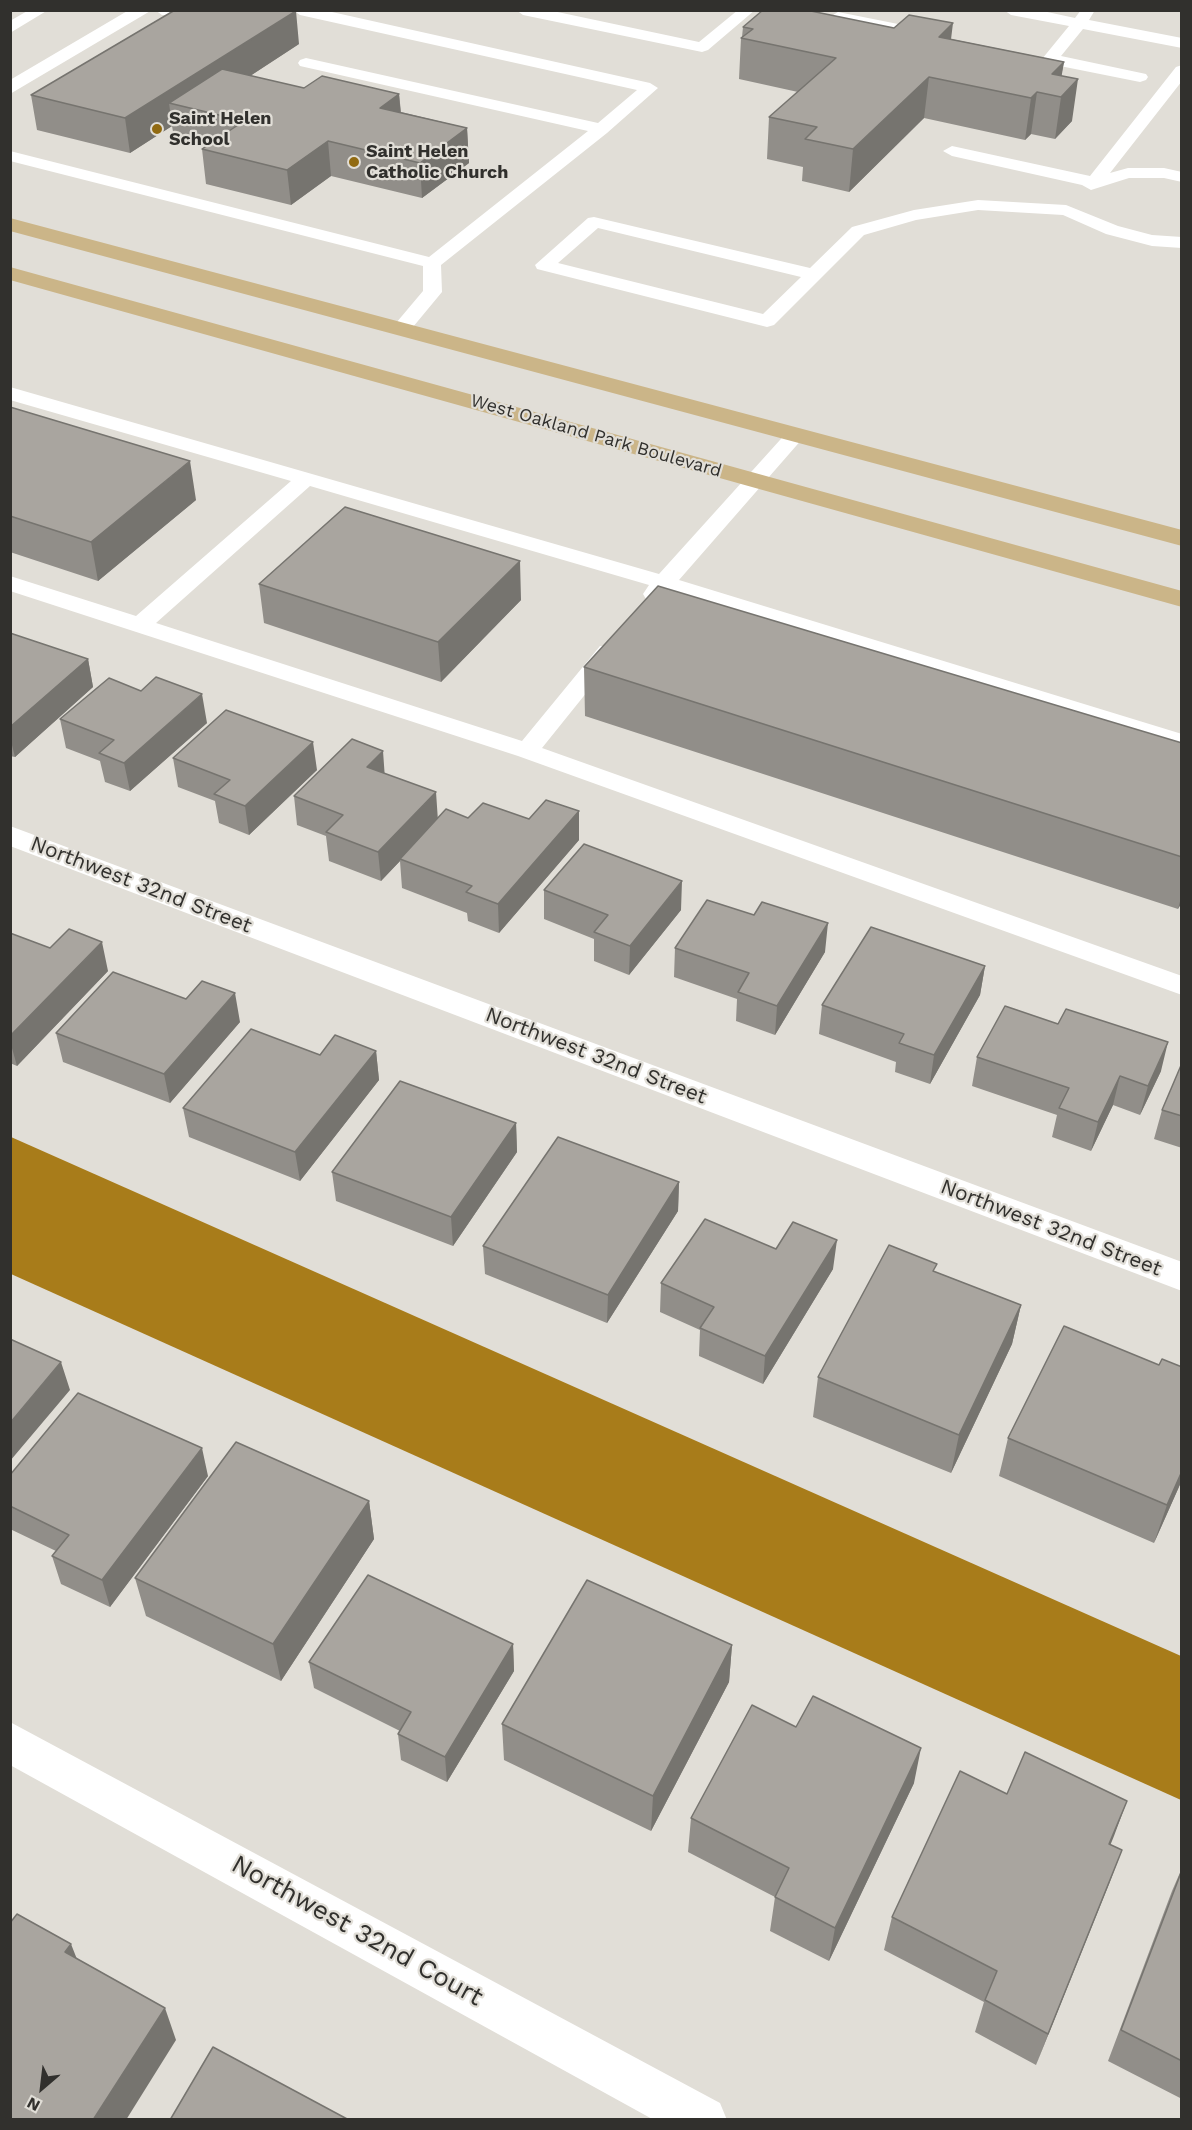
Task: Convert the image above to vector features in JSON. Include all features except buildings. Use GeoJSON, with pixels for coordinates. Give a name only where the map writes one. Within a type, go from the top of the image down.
{"type":"FeatureCollection","features":[{"type":"Feature","properties":{"kind":"main road"},"geometry":{"type":"LineString","coordinates":[[10,224],[1182,538]]}},
{"type":"Feature","properties":{"kind":"main road","name":"West Oakland Park Boulevard"},"geometry":{"type":"LineString","coordinates":[[10,273],[1182,599]]}},
{"type":"Feature","properties":{"kind":"street"},"geometry":{"type":"LineString","coordinates":[[10,87],[143,10]]}},
{"type":"Feature","properties":{"kind":"street","name":"Northwest 32nd Street"},"geometry":{"type":"LineString","coordinates":[[10,835],[1182,1277]]}},
{"type":"Feature","properties":{"kind":"street","name":"Northwest 32nd Court"},"geometry":{"type":"LineString","coordinates":[[10,1742],[703,2120]]}},
{"type":"Feature","properties":{"kind":"lane"},"geometry":{"type":"LineString","coordinates":[[10,28],[42,10]]}},
{"type":"Feature","properties":{"kind":"lane"},"geometry":{"type":"LineString","coordinates":[[162,10],[239,10]]}},
{"type":"Feature","properties":{"kind":"lane"},"geometry":{"type":"LineString","coordinates":[[300,10],[650,88],[432,263]]}},
{"type":"Feature","properties":{"kind":"lane"},"geometry":{"type":"LineString","coordinates":[[523,10],[702,47],[747,10]]}},
{"type":"Feature","properties":{"kind":"lane"},"geometry":{"type":"LineString","coordinates":[[1011,10],[1182,43]]}},
{"type":"Feature","properties":{"kind":"lane"},"geometry":{"type":"LineString","coordinates":[[1090,10],[1043,61],[1140,77]]}},
{"type":"Feature","properties":{"kind":"lane"},"geometry":{"type":"LineString","coordinates":[[825,28],[842,14],[944,38]]}},
{"type":"Feature","properties":{"kind":"lane"},"geometry":{"type":"LineString","coordinates":[[306,63],[601,129]]}},
{"type":"Feature","properties":{"kind":"lane"},"geometry":{"type":"LineString","coordinates":[[1066,210],[1094,182],[1182,70]]}},
{"type":"Feature","properties":{"kind":"lane"},"geometry":{"type":"LineString","coordinates":[[952,152],[1094,182],[1128,173],[1164,173],[1182,177]]}},
{"type":"Feature","properties":{"kind":"lane"},"geometry":{"type":"LineString","coordinates":[[10,156],[432,263]]}},
{"type":"Feature","properties":{"kind":"lane"},"geometry":{"type":"LineString","coordinates":[[814,275],[594,222],[544,265],[767,321],[814,275],[858,231],[914,215],[978,205],[1066,210],[1112,230],[1152,240],[1182,243]]}},
{"type":"Feature","properties":{"kind":"lane"},"geometry":{"type":"LineString","coordinates":[[401,329],[433,292],[432,263]]}},
{"type":"Feature","properties":{"kind":"lane"},"geometry":{"type":"LineString","coordinates":[[10,393],[664,583],[1182,742]]}},
{"type":"Feature","properties":{"kind":"lane"},"geometry":{"type":"LineString","coordinates":[[642,609],[796,434]]}},
{"type":"Feature","properties":{"kind":"lane"},"geometry":{"type":"LineString","coordinates":[[140,625],[306,479]]}},
{"type":"Feature","properties":{"kind":"lane"},"geometry":{"type":"LineString","coordinates":[[10,583],[527,751],[1182,986]]}},
{"type":"Feature","properties":{"kind":"lane"},"geometry":{"type":"LineString","coordinates":[[527,751],[621,636]]}},
{"type":"Feature","properties":{"kind":"shaded area"},"geometry":{"type":"Polygon","coordinates":[[[11,1137],[1181,1656],[1181,1800],[11,1274],[11,1137]]]}},
{"type":"Feature","properties":{"kind":"place","name":"Saint Helen School"},"geometry":{"type":"Point","coordinates":[157,129]}},
{"type":"Feature","properties":{"kind":"place","name":"Saint Helen Catholic Church"},"geometry":{"type":"Point","coordinates":[354,162]}}]}
